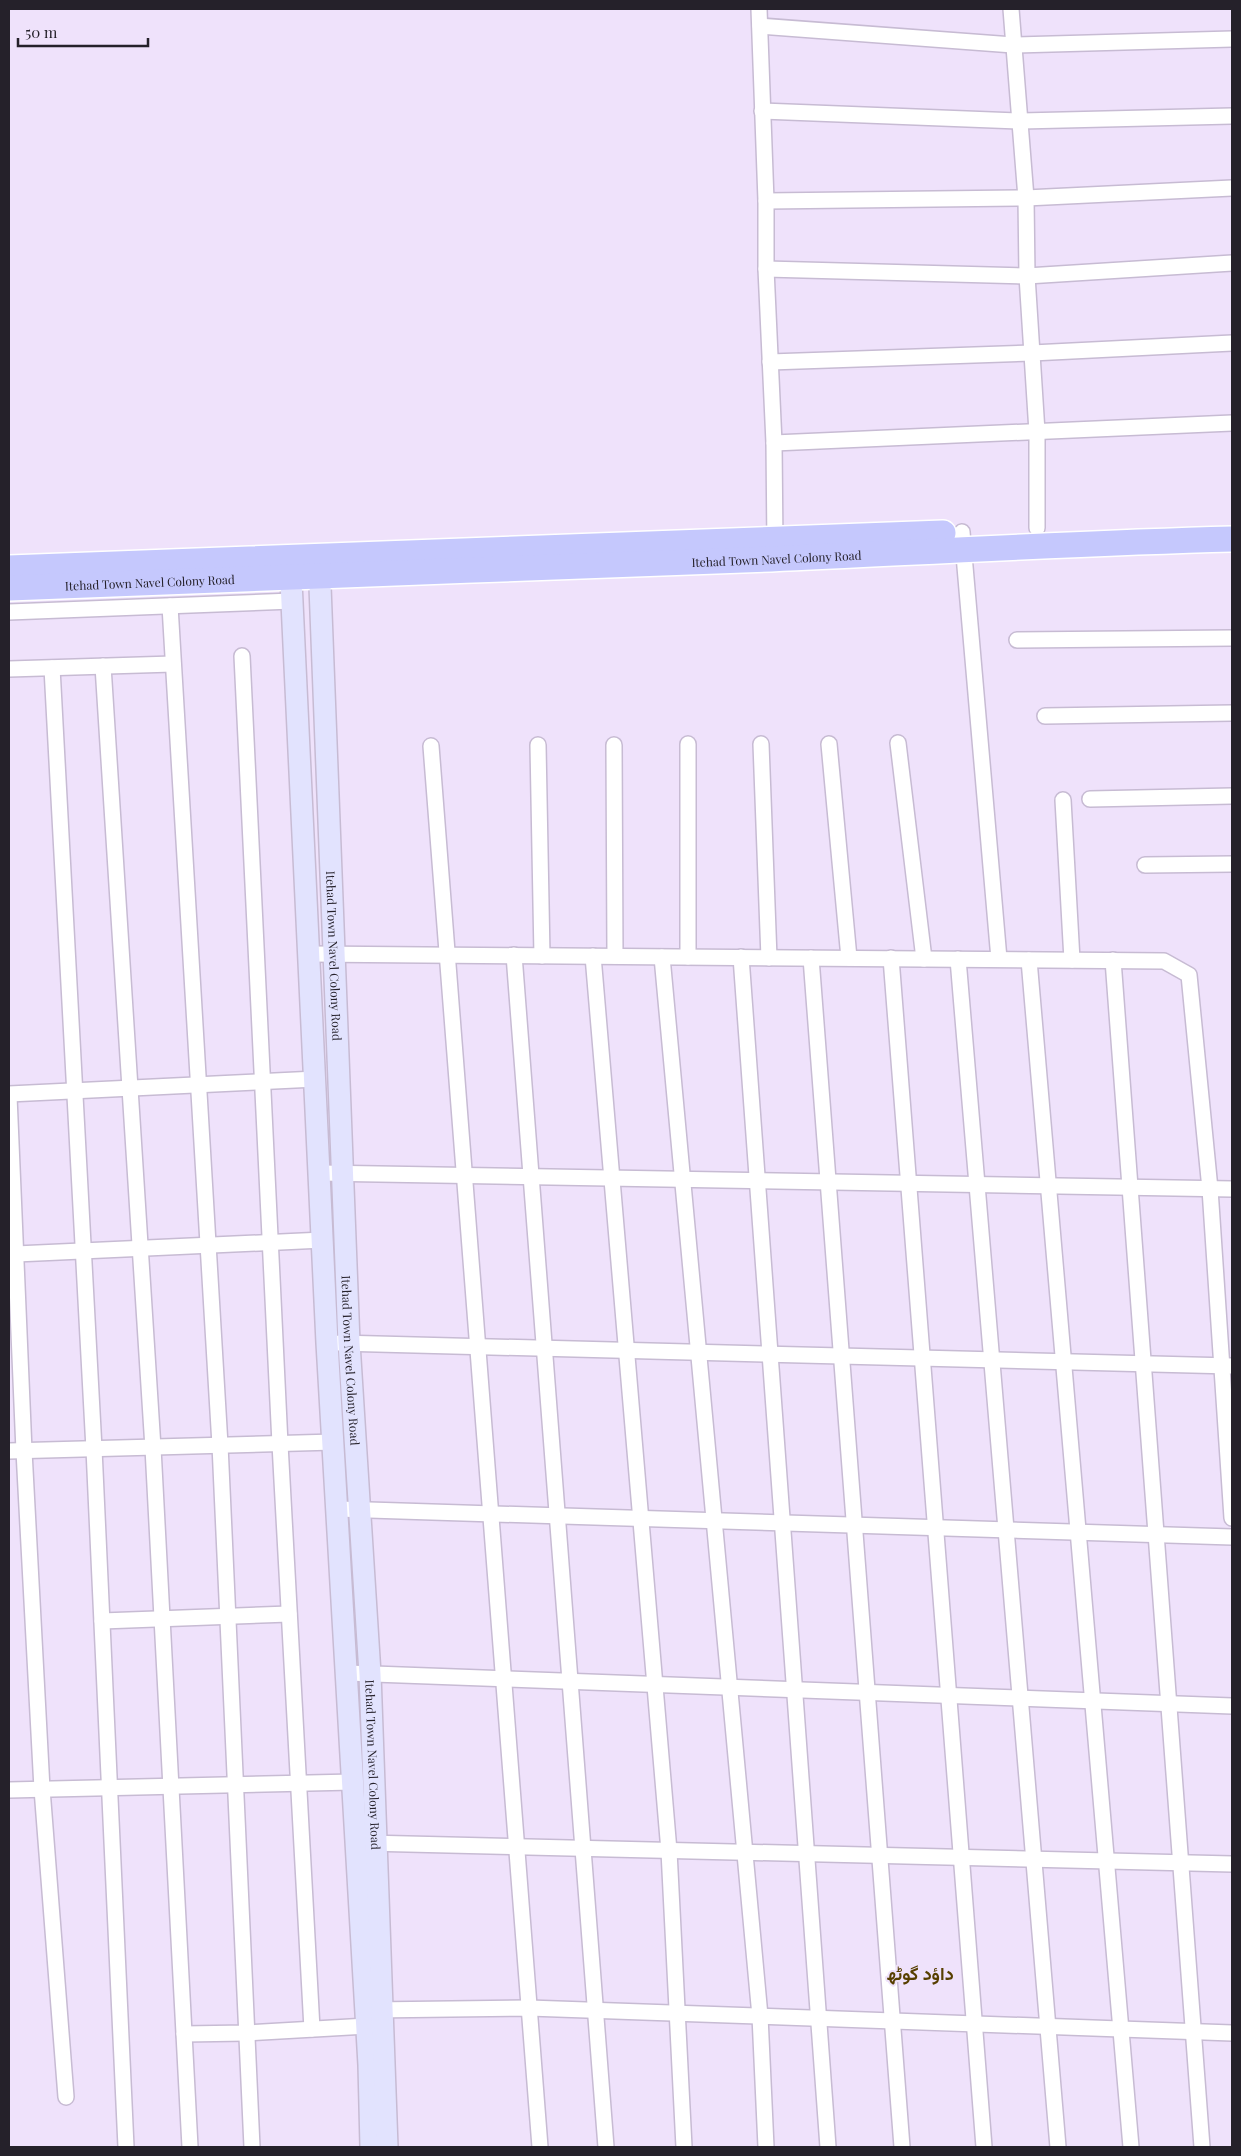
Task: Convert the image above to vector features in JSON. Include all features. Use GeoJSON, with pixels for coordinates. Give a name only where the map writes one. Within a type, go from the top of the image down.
{"type":"FeatureCollection","features":[{"type":"Feature","properties":{"kind":"main road","name":"Itehad Town Navel Colony Road"},"geometry":{"type":"LineString","coordinates":[[962,540],[1037,528],[1232,523]]}},
{"type":"Feature","properties":{"kind":"main road","name":"Itehad Town Navel Colony Road"},"geometry":{"type":"LineString","coordinates":[[9,568],[290,567],[962,540],[1232,539]]}},
{"type":"Feature","properties":{"kind":"main road","name":"Itehad Town Navel Colony Road"},"geometry":{"type":"LineString","coordinates":[[9,588],[290,567]]}},
{"type":"Feature","properties":{"kind":"street"},"geometry":{"type":"LineString","coordinates":[[759,9],[766,200],[766,269],[774,443],[775,549]]}},
{"type":"Feature","properties":{"kind":"street"},"geometry":{"type":"LineString","coordinates":[[1011,9],[1026,198],[1027,276],[1037,432],[1037,528]]}},
{"type":"Feature","properties":{"kind":"street"},"geometry":{"type":"LineString","coordinates":[[760,26],[1013,44],[1232,38]]}},
{"type":"Feature","properties":{"kind":"street"},"geometry":{"type":"LineString","coordinates":[[762,111],[1021,121],[1232,116]]}},
{"type":"Feature","properties":{"kind":"street"},"geometry":{"type":"LineString","coordinates":[[766,200],[1026,198],[1232,188]]}},
{"type":"Feature","properties":{"kind":"street"},"geometry":{"type":"LineString","coordinates":[[766,269],[1027,276],[1232,263]]}},
{"type":"Feature","properties":{"kind":"street"},"geometry":{"type":"LineString","coordinates":[[770,362],[1032,353],[1232,343]]}},
{"type":"Feature","properties":{"kind":"street"},"geometry":{"type":"LineString","coordinates":[[774,443],[1232,423]]}},
{"type":"Feature","properties":{"kind":"street"},"geometry":{"type":"LineString","coordinates":[[962,540],[999,959]]}},
{"type":"Feature","properties":{"kind":"street","name":"Itehad Town Navel Colony Road"},"geometry":{"type":"LineString","coordinates":[[319,566],[344,1173],[349,1343],[370,1674],[366,1843],[372,2015],[372,2147]]}},
{"type":"Feature","properties":{"kind":"street","name":"Itehad Town Navel Colony Road"},"geometry":{"type":"LineString","coordinates":[[290,567],[316,1079],[327,1343],[353,1782],[366,1843]]}},
{"type":"Feature","properties":{"kind":"street"},"geometry":{"type":"LineString","coordinates":[[9,612],[292,601]]}},
{"type":"Feature","properties":{"kind":"street"},"geometry":{"type":"LineString","coordinates":[[170,606],[220,1445],[252,2147]]}},
{"type":"Feature","properties":{"kind":"street"},"geometry":{"type":"LineString","coordinates":[[1017,640],[1232,638]]}},
{"type":"Feature","properties":{"kind":"street"},"geometry":{"type":"LineString","coordinates":[[242,656],[280,1444],[312,2029]]}},
{"type":"Feature","properties":{"kind":"street"},"geometry":{"type":"LineString","coordinates":[[9,669],[173,664]]}},
{"type":"Feature","properties":{"kind":"street"},"geometry":{"type":"LineString","coordinates":[[103,666],[153,1448],[190,2147]]}},
{"type":"Feature","properties":{"kind":"street"},"geometry":{"type":"LineString","coordinates":[[52,668],[94,1450],[126,2147]]}},
{"type":"Feature","properties":{"kind":"street"},"geometry":{"type":"LineString","coordinates":[[1045,716],[1232,713]]}},
{"type":"Feature","properties":{"kind":"street"},"geometry":{"type":"LineString","coordinates":[[898,743],[924,959]]}},
{"type":"Feature","properties":{"kind":"street"},"geometry":{"type":"LineString","coordinates":[[688,744],[688,957]]}},
{"type":"Feature","properties":{"kind":"street"},"geometry":{"type":"LineString","coordinates":[[761,744],[769,958]]}},
{"type":"Feature","properties":{"kind":"street"},"geometry":{"type":"LineString","coordinates":[[829,744],[849,958]]}},
{"type":"Feature","properties":{"kind":"street"},"geometry":{"type":"LineString","coordinates":[[538,745],[542,956]]}},
{"type":"Feature","properties":{"kind":"street"},"geometry":{"type":"LineString","coordinates":[[614,745],[615,956]]}},
{"type":"Feature","properties":{"kind":"street"},"geometry":{"type":"LineString","coordinates":[[431,746],[540,2147]]}},
{"type":"Feature","properties":{"kind":"street"},"geometry":{"type":"LineString","coordinates":[[1090,799],[1232,796]]}},
{"type":"Feature","properties":{"kind":"street"},"geometry":{"type":"LineString","coordinates":[[1063,800],[1072,960]]}},
{"type":"Feature","properties":{"kind":"street"},"geometry":{"type":"LineString","coordinates":[[1145,865],[1232,864]]}},
{"type":"Feature","properties":{"kind":"street"},"geometry":{"type":"LineString","coordinates":[[310,954],[1164,960],[1188,975],[1227,1366],[1232,1518]]}},
{"type":"Feature","properties":{"kind":"street"},"geometry":{"type":"LineString","coordinates":[[514,955],[606,2147]]}},
{"type":"Feature","properties":{"kind":"street"},"geometry":{"type":"LineString","coordinates":[[593,956],[669,1851],[684,2147]]}},
{"type":"Feature","properties":{"kind":"street"},"geometry":{"type":"LineString","coordinates":[[662,957],[760,2016],[766,2147]]}},
{"type":"Feature","properties":{"kind":"street"},"geometry":{"type":"LineString","coordinates":[[741,957],[828,2147]]}},
{"type":"Feature","properties":{"kind":"street"},"geometry":{"type":"LineString","coordinates":[[811,958],[902,2147]]}},
{"type":"Feature","properties":{"kind":"street"},"geometry":{"type":"LineString","coordinates":[[891,958],[984,2147]]}},
{"type":"Feature","properties":{"kind":"street"},"geometry":{"type":"LineString","coordinates":[[958,959],[1058,2147]]}},
{"type":"Feature","properties":{"kind":"street"},"geometry":{"type":"LineString","coordinates":[[1029,960],[1132,2147]]}},
{"type":"Feature","properties":{"kind":"street"},"geometry":{"type":"LineString","coordinates":[[1113,960],[1202,2147]]}},
{"type":"Feature","properties":{"kind":"street"},"geometry":{"type":"LineString","coordinates":[[66,2097],[42,1789],[24,1451],[9,1095],[316,1079]]}},
{"type":"Feature","properties":{"kind":"street"},"geometry":{"type":"LineString","coordinates":[[320,1173],[1232,1189]]}},
{"type":"Feature","properties":{"kind":"street"},"geometry":{"type":"LineString","coordinates":[[16,1254],[323,1240]]}},
{"type":"Feature","properties":{"kind":"street"},"geometry":{"type":"LineString","coordinates":[[327,1343],[1227,1366]]}},
{"type":"Feature","properties":{"kind":"street"},"geometry":{"type":"LineString","coordinates":[[9,1451],[334,1442]]}},
{"type":"Feature","properties":{"kind":"street"},"geometry":{"type":"LineString","coordinates":[[338,1509],[1232,1538]]}},
{"type":"Feature","properties":{"kind":"street"},"geometry":{"type":"LineString","coordinates":[[102,1621],[162,1617],[228,1617],[289,1614]]}},
{"type":"Feature","properties":{"kind":"street"},"geometry":{"type":"LineString","coordinates":[[347,1673],[1232,1706]]}},
{"type":"Feature","properties":{"kind":"street"},"geometry":{"type":"LineString","coordinates":[[9,1790],[353,1782]]}},
{"type":"Feature","properties":{"kind":"street"},"geometry":{"type":"LineString","coordinates":[[366,1843],[1232,1864]]}},
{"type":"Feature","properties":{"kind":"street"},"geometry":{"type":"LineString","coordinates":[[184,2034],[312,2029],[372,2015],[529,2008],[1232,2033]]}},
{"type":"Feature","properties":{"kind":"street","name":"Itehad Town Navel Colony Road"},"geometry":{"type":"LineString","coordinates":[[372,2015],[387,2147]]}},
{"type":"Feature","properties":{"kind":"district","name":"داؤد گوٹھ"},"geometry":{"type":"Point","coordinates":[920,1973]}}]}
